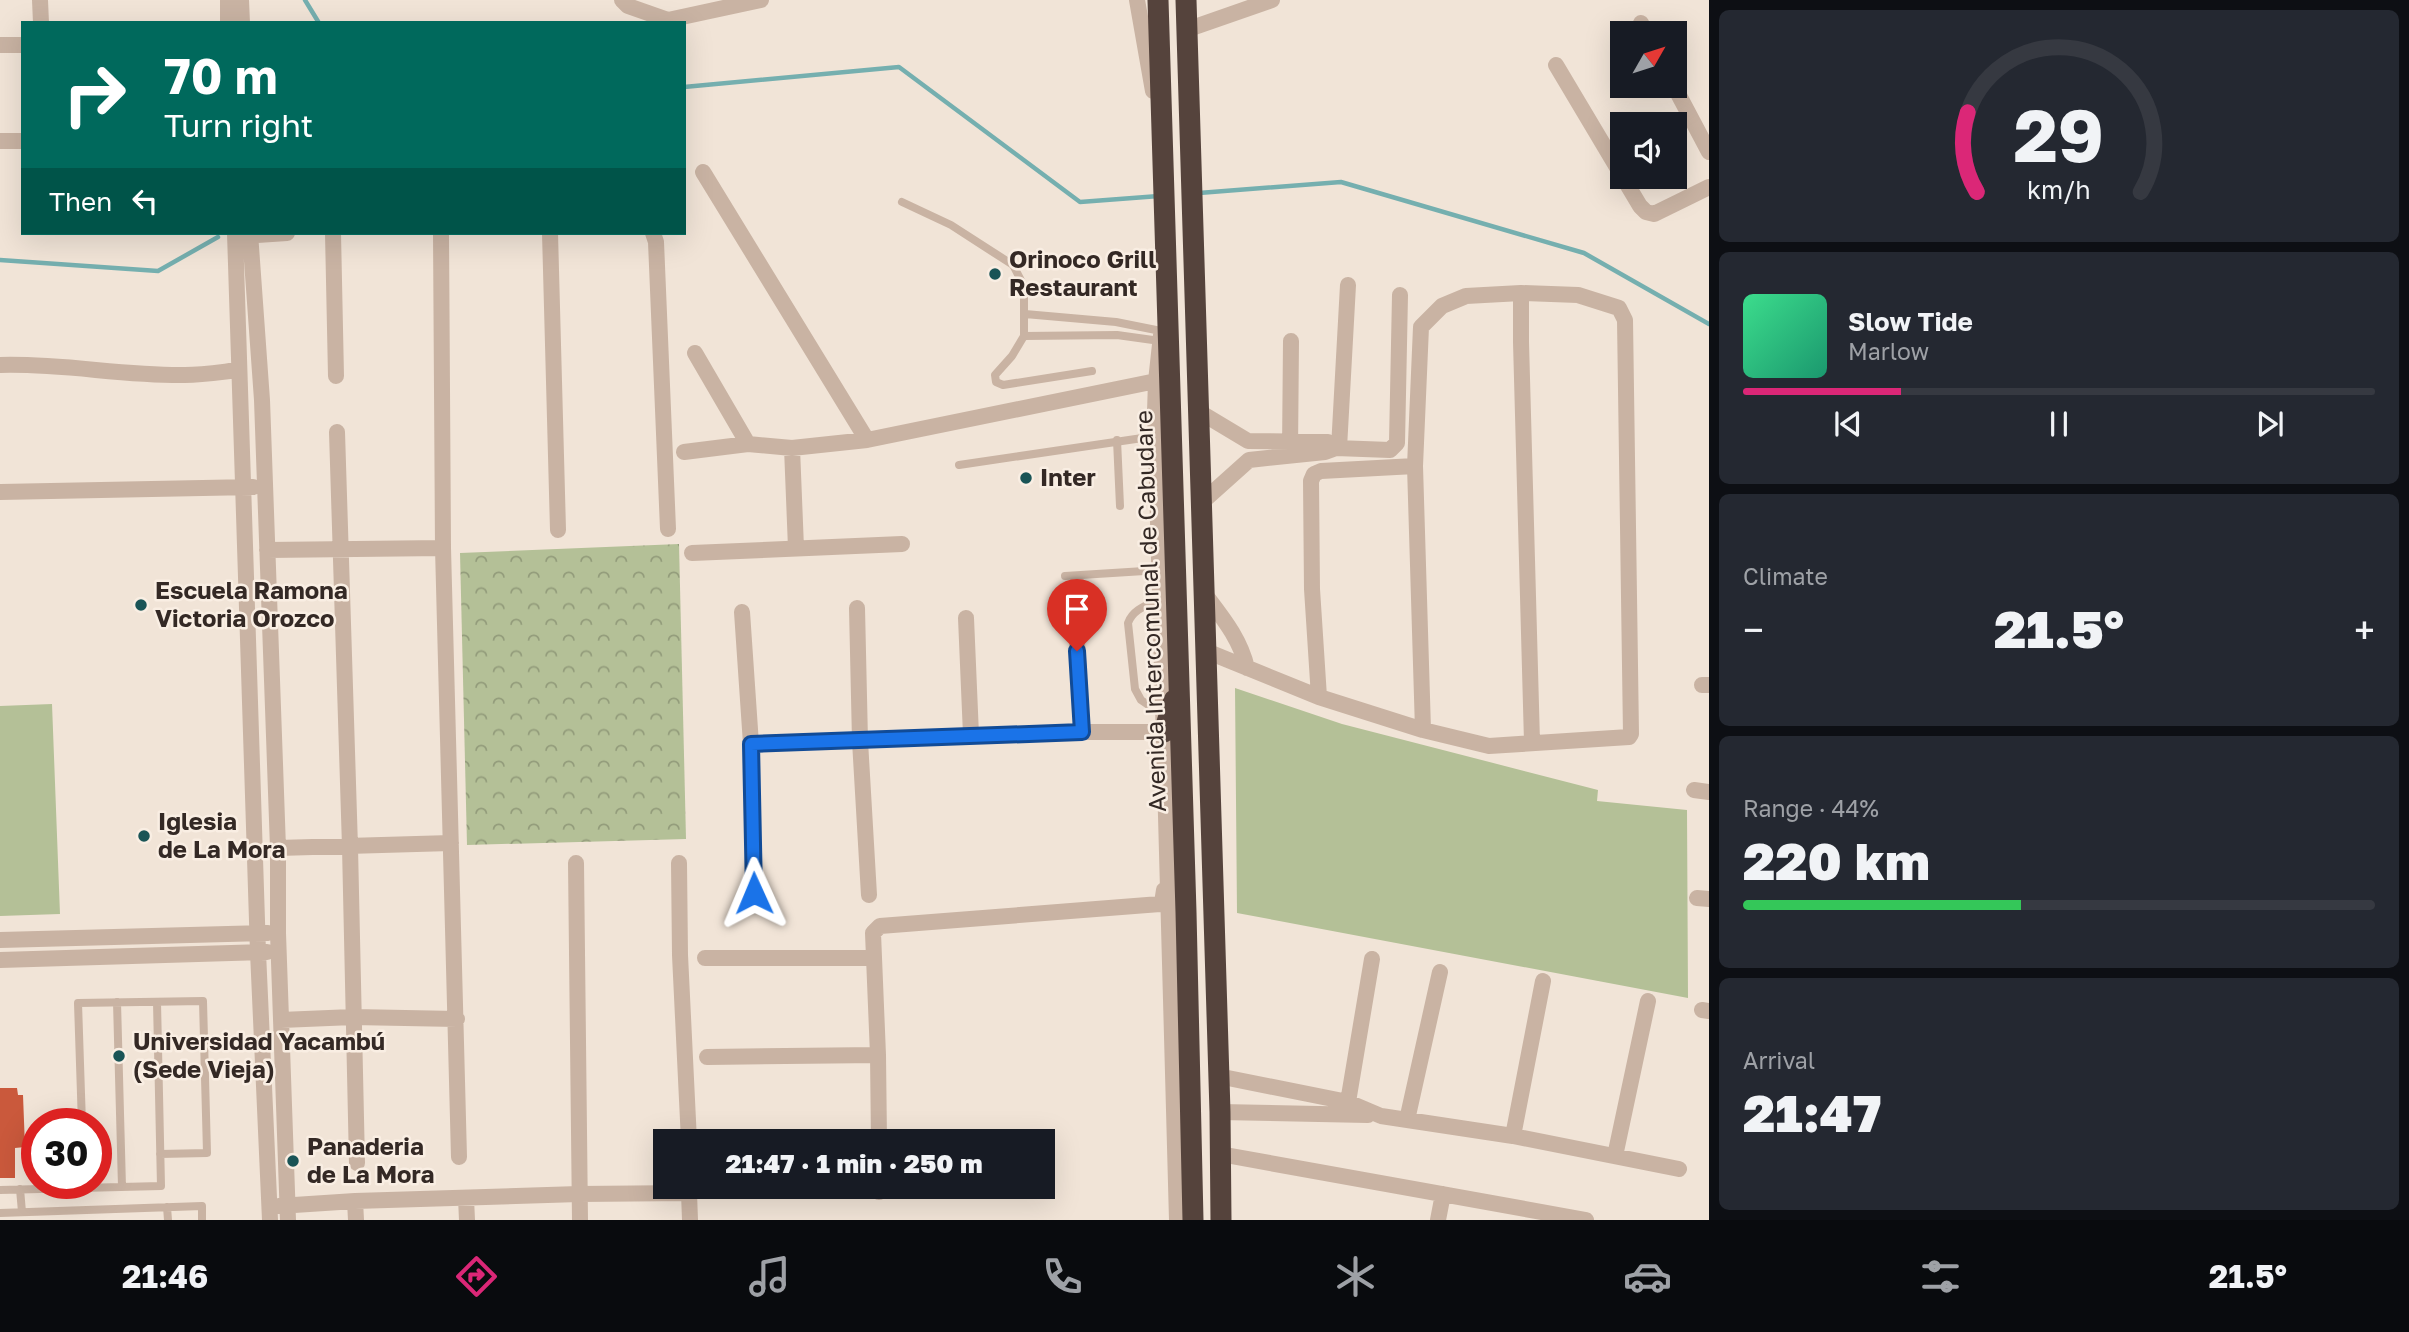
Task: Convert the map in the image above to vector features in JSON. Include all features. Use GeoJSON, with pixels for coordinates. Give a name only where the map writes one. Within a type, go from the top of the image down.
{"type":"FeatureCollection","features":[{"type":"Feature","properties":{"kind":"highway","name":"Avenida Intercomunal de Cabudare"},"geometry":{"type":"LineString","coordinates":[[1158,0],[1193,1220]]}},
{"type":"Feature","properties":{"kind":"highway"},"geometry":{"type":"LineString","coordinates":[[1186,0],[1219,1076],[1221,1220]]}},
{"type":"Feature","properties":{"kind":"highway"},"geometry":{"type":"LineString","coordinates":[[1161,726],[1179,685]]}},
{"type":"Feature","properties":{"kind":"street"},"geometry":{"type":"LineString","coordinates":[[40,0],[41,21]]}},
{"type":"Feature","properties":{"kind":"street"},"geometry":{"type":"LineString","coordinates":[[228,0],[228,21]]}},
{"type":"Feature","properties":{"kind":"street"},"geometry":{"type":"LineString","coordinates":[[241,0],[242,21]]}},
{"type":"Feature","properties":{"kind":"street"},"geometry":{"type":"LineString","coordinates":[[622,0],[628,6],[668,20],[761,0]]}},
{"type":"Feature","properties":{"kind":"street"},"geometry":{"type":"LineString","coordinates":[[1137,0],[1164,150]]}},
{"type":"Feature","properties":{"kind":"street"},"geometry":{"type":"LineString","coordinates":[[1186,30],[1272,0]]}},
{"type":"Feature","properties":{"kind":"street"},"geometry":{"type":"LineString","coordinates":[[0,45],[21,45]]}},
{"type":"Feature","properties":{"kind":"street"},"geometry":{"type":"LineString","coordinates":[[1556,65],[1646,212],[1654,214],[1709,187]]}},
{"type":"Feature","properties":{"kind":"street"},"geometry":{"type":"LineString","coordinates":[[1680,98],[1709,152]]}},
{"type":"Feature","properties":{"kind":"street"},"geometry":{"type":"LineString","coordinates":[[0,141],[21,141]]}},
{"type":"Feature","properties":{"kind":"street"},"geometry":{"type":"LineString","coordinates":[[703,172],[867,440]]}},
{"type":"Feature","properties":{"kind":"street"},"geometry":{"type":"LineString","coordinates":[[243,235],[239,370],[258,952],[270,1213],[355,1201],[653,1191]]}},
{"type":"Feature","properties":{"kind":"street"},"geometry":{"type":"LineString","coordinates":[[243,235],[262,400],[278,848],[278,933],[287,1212]]}},
{"type":"Feature","properties":{"kind":"street"},"geometry":{"type":"LineString","coordinates":[[333,235],[336,376]]}},
{"type":"Feature","properties":{"kind":"street"},"geometry":{"type":"LineString","coordinates":[[442,235],[443,548],[459,1157]]}},
{"type":"Feature","properties":{"kind":"street"},"geometry":{"type":"LineString","coordinates":[[550,235],[558,530]]}},
{"type":"Feature","properties":{"kind":"street"},"geometry":{"type":"LineString","coordinates":[[653,235],[657,256],[668,530]]}},
{"type":"Feature","properties":{"kind":"street"},"geometry":{"type":"LineString","coordinates":[[879,1129],[873,933],[880,926],[1162,902],[1164,890],[1156,381],[1166,281]]}},
{"type":"Feature","properties":{"kind":"street"},"geometry":{"type":"LineString","coordinates":[[1337,448],[1348,285]]}},
{"type":"Feature","properties":{"kind":"street"},"geometry":{"type":"LineString","coordinates":[[1521,293],[1532,742]]}},
{"type":"Feature","properties":{"kind":"street"},"geometry":{"type":"LineString","coordinates":[[1206,651],[1319,697],[1423,730],[1489,746],[1625,739],[1631,734],[1625,320],[1619,308],[1578,295],[1521,293],[1466,296],[1441,306],[1421,327],[1415,466],[1423,730]]}},
{"type":"Feature","properties":{"kind":"street"},"geometry":{"type":"LineString","coordinates":[[1198,411],[1248,440],[1325,452],[1337,448],[1390,450],[1397,443],[1401,295]]}},
{"type":"Feature","properties":{"kind":"street"},"geometry":{"type":"LineString","coordinates":[[1290,448],[1292,341]]}},
{"type":"Feature","properties":{"kind":"street"},"geometry":{"type":"LineString","coordinates":[[695,354],[748,444]]}},
{"type":"Feature","properties":{"kind":"street"},"geometry":{"type":"LineString","coordinates":[[0,365],[187,376],[239,370]]}},
{"type":"Feature","properties":{"kind":"street"},"geometry":{"type":"LineString","coordinates":[[684,452],[748,444],[792,448],[867,440],[1156,381]]}},
{"type":"Feature","properties":{"kind":"street"},"geometry":{"type":"LineString","coordinates":[[337,432],[357,1163]]}},
{"type":"Feature","properties":{"kind":"street"},"geometry":{"type":"LineString","coordinates":[[1248,440],[1249,460]]}},
{"type":"Feature","properties":{"kind":"street"},"geometry":{"type":"LineString","coordinates":[[792,448],[796,548]]}},
{"type":"Feature","properties":{"kind":"street"},"geometry":{"type":"LineString","coordinates":[[1201,503],[1249,460],[1290,448]]}},
{"type":"Feature","properties":{"kind":"street"},"geometry":{"type":"LineString","coordinates":[[1319,697],[1312,589],[1311,481],[1314,474],[1321,471],[1415,466]]}},
{"type":"Feature","properties":{"kind":"street"},"geometry":{"type":"LineString","coordinates":[[0,492],[264,487]]}},
{"type":"Feature","properties":{"kind":"street"},"geometry":{"type":"LineString","coordinates":[[692,553],[902,544]]}},
{"type":"Feature","properties":{"kind":"street"},"geometry":{"type":"LineString","coordinates":[[267,550],[443,548]]}},
{"type":"Feature","properties":{"kind":"street"},"geometry":{"type":"LineString","coordinates":[[1204,593],[1237,638],[1247,668]]}},
{"type":"Feature","properties":{"kind":"street"},"geometry":{"type":"LineString","coordinates":[[857,608],[860,741],[869,895]]}},
{"type":"Feature","properties":{"kind":"street"},"geometry":{"type":"LineString","coordinates":[[743,612],[751,744],[754,893]]}},
{"type":"Feature","properties":{"kind":"street"},"geometry":{"type":"LineString","coordinates":[[966,618],[971,735]]}},
{"type":"Feature","properties":{"kind":"street"},"geometry":{"type":"LineString","coordinates":[[1076,624],[1082,732]]}},
{"type":"Feature","properties":{"kind":"street"},"geometry":{"type":"LineString","coordinates":[[751,744],[1082,732],[1161,726]]}},
{"type":"Feature","properties":{"kind":"street"},"geometry":{"type":"LineString","coordinates":[[1161,726],[1177,1220]]}},
{"type":"Feature","properties":{"kind":"street"},"geometry":{"type":"LineString","coordinates":[[278,848],[451,843]]}},
{"type":"Feature","properties":{"kind":"street"},"geometry":{"type":"LineString","coordinates":[[576,863],[580,1220]]}},
{"type":"Feature","properties":{"kind":"street"},"geometry":{"type":"LineString","coordinates":[[679,863],[680,955],[688,1129]]}},
{"type":"Feature","properties":{"kind":"street"},"geometry":{"type":"LineString","coordinates":[[0,940],[278,933]]}},
{"type":"Feature","properties":{"kind":"street"},"geometry":{"type":"LineString","coordinates":[[0,960],[279,952]]}},
{"type":"Feature","properties":{"kind":"street"},"geometry":{"type":"LineString","coordinates":[[705,958],[874,958]]}},
{"type":"Feature","properties":{"kind":"street"},"geometry":{"type":"LineString","coordinates":[[1348,1102],[1372,959]]}},
{"type":"Feature","properties":{"kind":"street"},"geometry":{"type":"LineString","coordinates":[[1407,1120],[1440,972]]}},
{"type":"Feature","properties":{"kind":"street"},"geometry":{"type":"LineString","coordinates":[[1513,1136],[1544,981]]}},
{"type":"Feature","properties":{"kind":"street"},"geometry":{"type":"LineString","coordinates":[[1615,1156],[1648,1001]]}},
{"type":"Feature","properties":{"kind":"street"},"geometry":{"type":"LineString","coordinates":[[281,1020],[353,1017],[457,1019]]}},
{"type":"Feature","properties":{"kind":"street"},"geometry":{"type":"LineString","coordinates":[[707,1057],[878,1055]]}},
{"type":"Feature","properties":{"kind":"street"},"geometry":{"type":"LineString","coordinates":[[1219,1076],[1348,1102],[1381,1115]]}},
{"type":"Feature","properties":{"kind":"street"},"geometry":{"type":"LineString","coordinates":[[1258,1111],[1262,1085]]}},
{"type":"Feature","properties":{"kind":"street"},"geometry":{"type":"LineString","coordinates":[[1220,1112],[1381,1115],[1513,1136],[1679,1170]]}},
{"type":"Feature","properties":{"kind":"street"},"geometry":{"type":"LineString","coordinates":[[1220,1154],[1443,1194],[1545,1216],[1586,1220]]}},
{"type":"Feature","properties":{"kind":"street"},"geometry":{"type":"LineString","coordinates":[[1438,1220],[1443,1194]]}},
{"type":"Feature","properties":{"kind":"street"},"geometry":{"type":"LineString","coordinates":[[466,1198],[467,1220]]}},
{"type":"Feature","properties":{"kind":"street"},"geometry":{"type":"LineString","coordinates":[[689,1199],[690,1220]]}},
{"type":"Feature","properties":{"kind":"street"},"geometry":{"type":"LineString","coordinates":[[355,1201],[356,1220]]}},
{"type":"Feature","properties":{"kind":"lane"},"geometry":{"type":"LineString","coordinates":[[902,202],[951,225],[1013,265],[1024,286],[1024,336],[1012,356],[995,375],[995,380],[1000,384],[1092,371]]}},
{"type":"Feature","properties":{"kind":"lane"},"geometry":{"type":"LineString","coordinates":[[1025,314],[1116,322],[1161,336]]}},
{"type":"Feature","properties":{"kind":"lane"},"geometry":{"type":"LineString","coordinates":[[1024,336],[1161,336]]}},
{"type":"Feature","properties":{"kind":"lane"},"geometry":{"type":"LineString","coordinates":[[959,465],[1156,436]]}},
{"type":"Feature","properties":{"kind":"lane"},"geometry":{"type":"LineString","coordinates":[[1117,440],[1121,506]]}},
{"type":"Feature","properties":{"kind":"lane"},"geometry":{"type":"LineString","coordinates":[[1066,576],[1160,570]]}},
{"type":"Feature","properties":{"kind":"lane"},"geometry":{"type":"LineString","coordinates":[[1160,599],[1131,615],[1128,623],[1135,689],[1161,726]]}},
{"type":"Feature","properties":{"kind":"lane"},"geometry":{"type":"LineString","coordinates":[[82,1108],[79,1003],[203,1001],[207,1153],[160,1154]]}},
{"type":"Feature","properties":{"kind":"lane"},"geometry":{"type":"LineString","coordinates":[[117,1002],[122,1187]]}},
{"type":"Feature","properties":{"kind":"lane"},"geometry":{"type":"LineString","coordinates":[[112,1186],[161,1186],[156,1002]]}},
{"type":"Feature","properties":{"kind":"lane"},"geometry":{"type":"LineString","coordinates":[[0,1189],[20,1189],[22,1212]]}},
{"type":"Feature","properties":{"kind":"lane"},"geometry":{"type":"LineString","coordinates":[[0,1213],[202,1206],[202,1220]]}},
{"type":"Feature","properties":{"kind":"lane"},"geometry":{"type":"LineString","coordinates":[[167,1207],[168,1220]]}},
{"type":"Feature","properties":{"kind":"green space"},"geometry":{"type":"Polygon","coordinates":[[[679,544],[686,839],[467,845],[460,553],[679,544]]]}},
{"type":"Feature","properties":{"kind":"green space"},"geometry":{"type":"Polygon","coordinates":[[[1235,688],[1342,724],[1598,790],[1597,801],[1687,810],[1688,998],[1237,913],[1235,688]]]}},
{"type":"Feature","properties":{"kind":"green space"},"geometry":{"type":"Polygon","coordinates":[[[52,704],[60,914],[0,916],[0,706],[52,704]]]}},
{"type":"Feature","properties":{"kind":"building"},"geometry":{"type":"Polygon","coordinates":[[[0,1088],[17,1088],[18,1095],[23,1095],[21,1147],[15,1148],[15,1178],[0,1178],[0,1088]]]}},
{"type":"Feature","properties":{"kind":"waterway"},"geometry":{"type":"LineString","coordinates":[[305,0],[318,21]]}},
{"type":"Feature","properties":{"kind":"waterway"},"geometry":{"type":"LineString","coordinates":[[686,87],[899,67],[1080,202],[1159,196]]}},
{"type":"Feature","properties":{"kind":"waterway"},"geometry":{"type":"LineString","coordinates":[[1199,193],[1341,182],[1584,253],[1709,324]]}},
{"type":"Feature","properties":{"kind":"waterway"},"geometry":{"type":"LineString","coordinates":[[0,260],[158,271],[218,237]]}},
{"type":"Feature","properties":{"kind":"place","name":"Orinoco Grill Restaurant"},"geometry":{"type":"Point","coordinates":[995,274]}},
{"type":"Feature","properties":{"kind":"place","name":"Inter"},"geometry":{"type":"Point","coordinates":[1026,478]}},
{"type":"Feature","properties":{"kind":"place","name":"Escuela Ramona Victoria Orozco"},"geometry":{"type":"Point","coordinates":[141,605]}},
{"type":"Feature","properties":{"kind":"place","name":"Iglesia de La Mora"},"geometry":{"type":"Point","coordinates":[144,836]}},
{"type":"Feature","properties":{"kind":"place","name":"Universidad Yacambú (Sede Vieja)"},"geometry":{"type":"Point","coordinates":[119,1056]}},
{"type":"Feature","properties":{"kind":"place","name":"Panaderia de La Mora"},"geometry":{"type":"Point","coordinates":[293,1161]}},
{"type":"Feature","properties":{"kind":"route"},"geometry":{"type":"LineString","coordinates":[[754,893],[751,744],[1082,732],[1077,651]]}}]}
